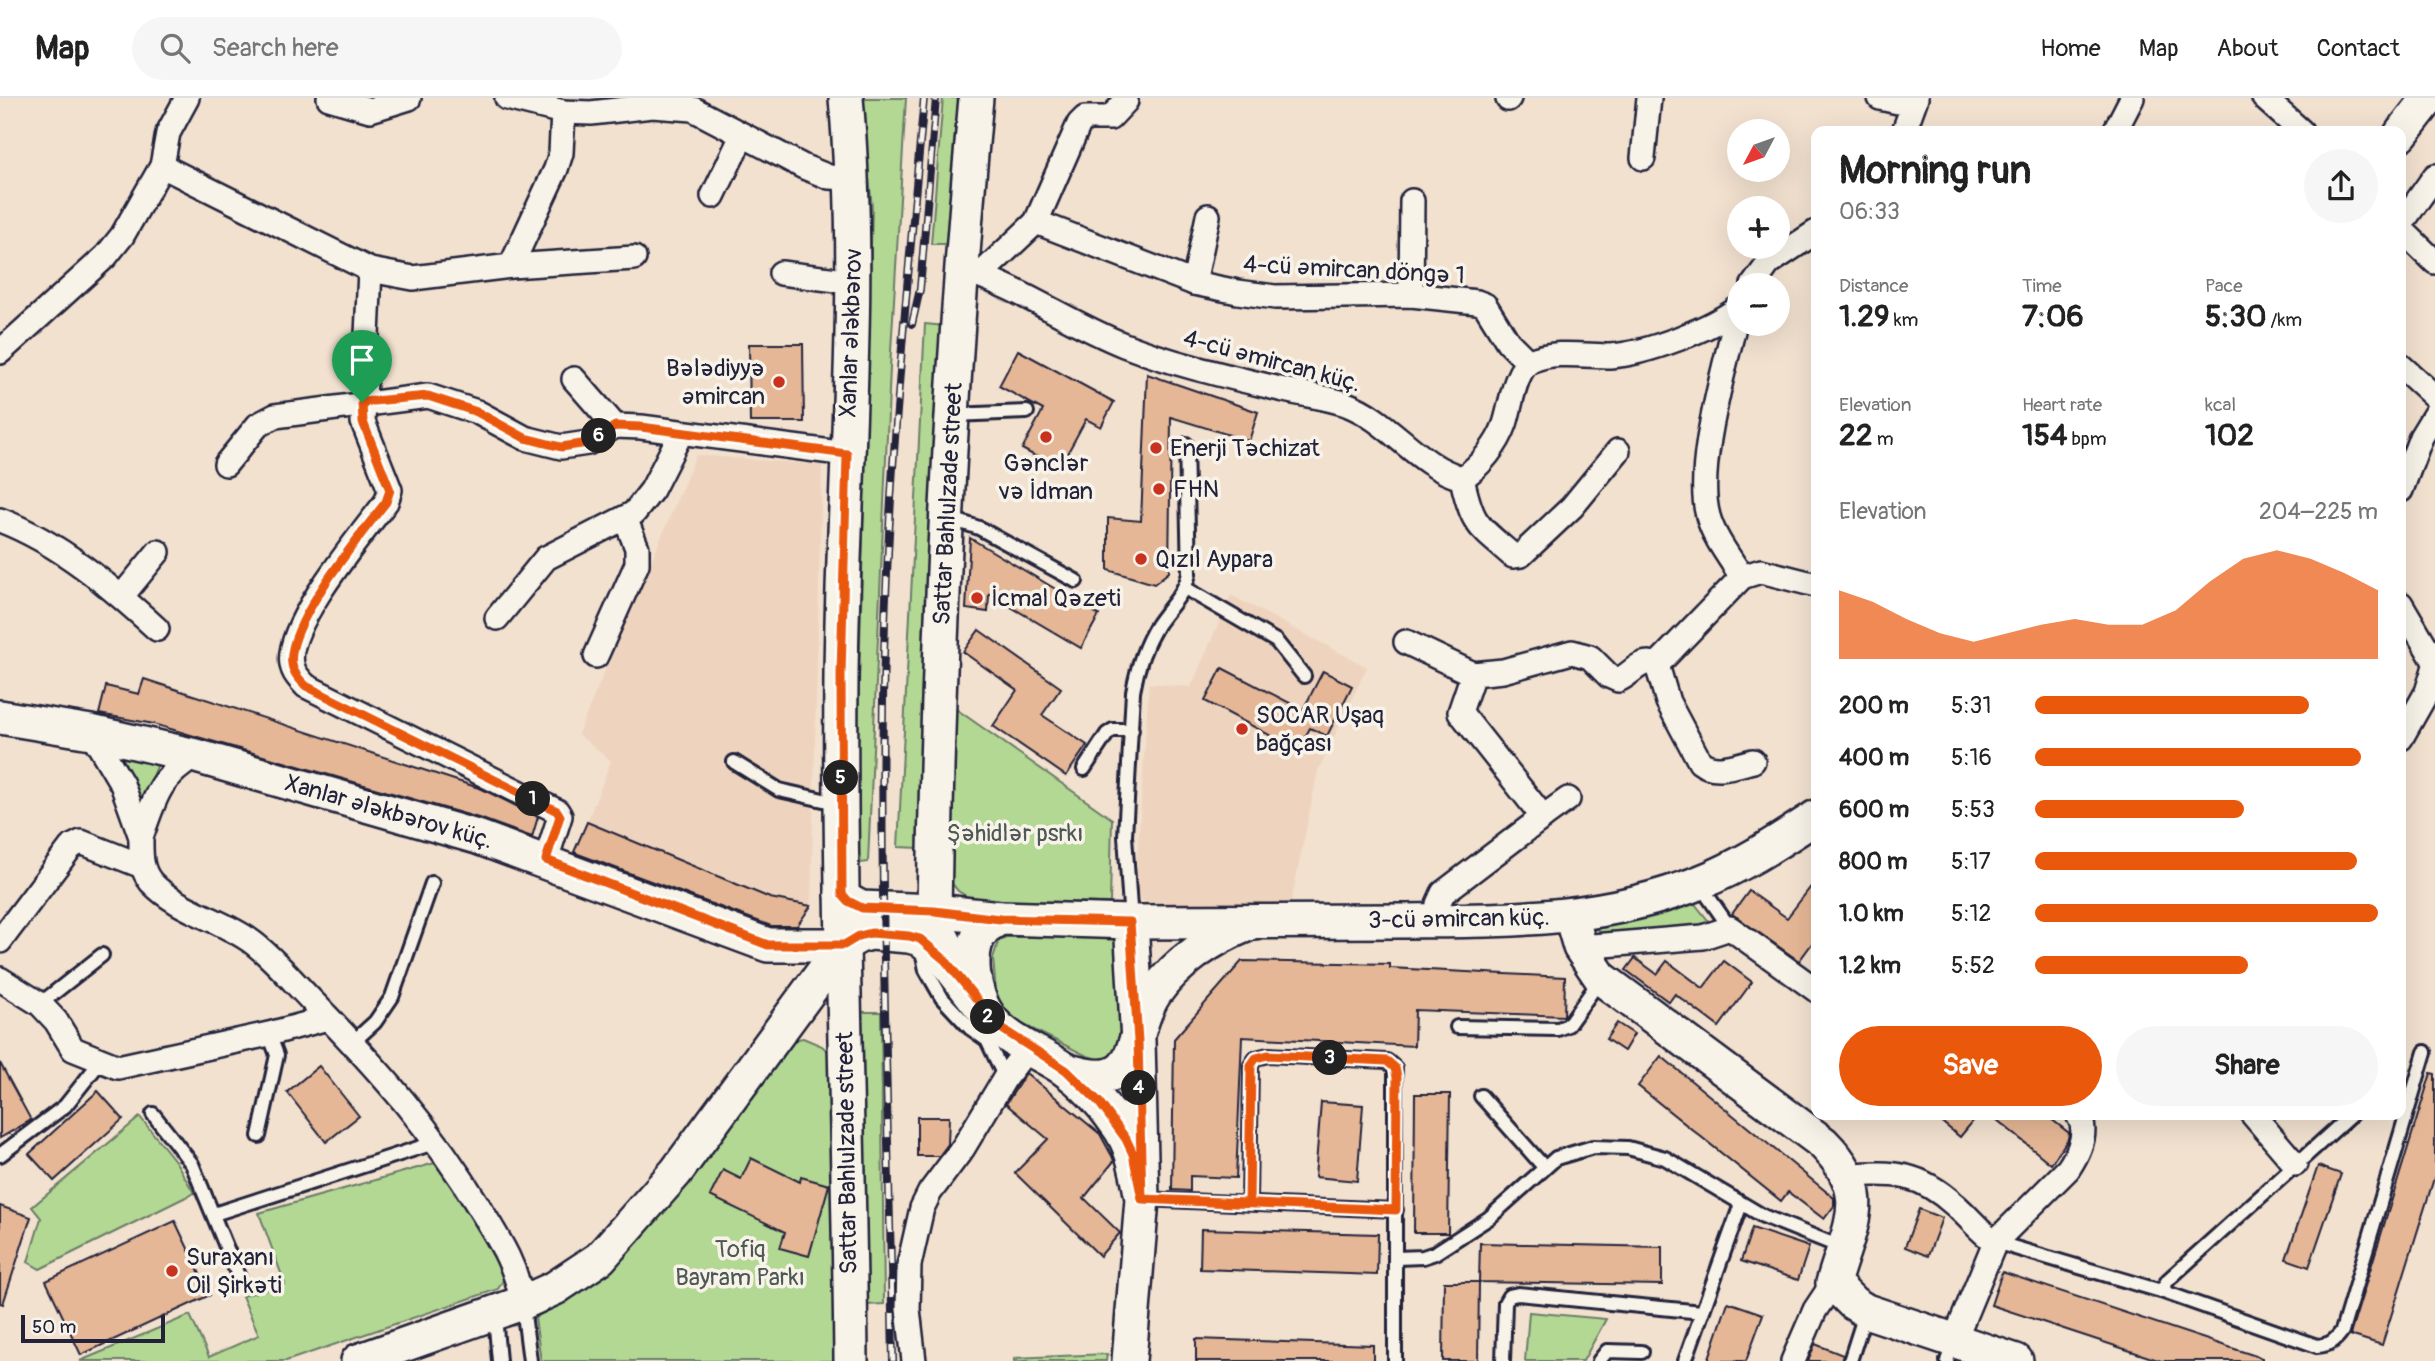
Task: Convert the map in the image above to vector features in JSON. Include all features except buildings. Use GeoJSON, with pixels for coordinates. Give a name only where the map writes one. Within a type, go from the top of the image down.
{"type":"FeatureCollection","features":[{"type":"Feature","properties":{"kind":"main road","name":"Xanlar Ələkbərov"},"geometry":{"type":"LineString","coordinates":[[844,945],[841,674],[853,282],[853,178],[846,98]]}},
{"type":"Feature","properties":{"kind":"main road","name":"Sattar Bahlulzade street"},"geometry":{"type":"LineString","coordinates":[[975,98],[970,272],[953,415],[927,925],[946,947],[989,1017]]}},
{"type":"Feature","properties":{"kind":"main road"},"geometry":{"type":"LineString","coordinates":[[2406,128],[2429,98]]}},
{"type":"Feature","properties":{"kind":"main road","name":"Xanlar Ələkbərov küç."},"geometry":{"type":"LineString","coordinates":[[0,717],[91,732],[196,756],[477,837],[546,860],[768,945],[844,945]]}},
{"type":"Feature","properties":{"kind":"main road","name":"3-cü Əmircan küç."},"geometry":{"type":"LineString","coordinates":[[1138,1041],[1147,1006],[1164,982],[1201,948],[1254,922],[1507,921],[1576,931],[1610,909],[1699,883],[1773,845],[1811,820]]}},
{"type":"Feature","properties":{"kind":"main road"},"geometry":{"type":"LineString","coordinates":[[842,894],[848,901],[862,908],[927,925],[1000,919],[1254,922]]}},
{"type":"Feature","properties":{"kind":"main road"},"geometry":{"type":"LineString","coordinates":[[1000,919],[983,930],[974,947],[975,981],[989,1017],[1007,1034],[1066,1070],[1118,1124],[1133,1154],[1142,1199]]}},
{"type":"Feature","properties":{"kind":"main road"},"geometry":{"type":"LineString","coordinates":[[1129,1361],[1142,1199],[1138,1041],[1130,922]]}},
{"type":"Feature","properties":{"kind":"main road"},"geometry":{"type":"LineString","coordinates":[[358,1361],[509,1307],[583,1272],[620,1236],[676,1172],[844,945],[859,936],[871,933],[909,936],[927,925]]}},
{"type":"Feature","properties":{"kind":"main road"},"geometry":{"type":"LineString","coordinates":[[1576,931],[1601,978],[1824,1143],[1850,1175],[1854,1203],[1833,1283],[1847,1298],[1866,1311],[1951,1351],[2016,1361]]}},
{"type":"Feature","properties":{"kind":"main road","name":"Sattar Bahlulzade street"},"geometry":{"type":"LineString","coordinates":[[844,945],[851,1361]]}},
{"type":"Feature","properties":{"kind":"main road"},"geometry":{"type":"LineString","coordinates":[[1066,1070],[1087,1076],[1102,1076],[1116,1071],[1134,1054],[1138,1041]]}},
{"type":"Feature","properties":{"kind":"street"},"geometry":{"type":"LineString","coordinates":[[0,352],[106,256],[122,236],[162,166],[168,133],[187,98]]}},
{"type":"Feature","properties":{"kind":"street"},"geometry":{"type":"LineString","coordinates":[[329,98],[370,110],[409,98]]}},
{"type":"Feature","properties":{"kind":"street"},"geometry":{"type":"LineString","coordinates":[[507,98],[563,112],[591,113],[696,103],[742,136],[829,177],[853,178]]}},
{"type":"Feature","properties":{"kind":"street"},"geometry":{"type":"LineString","coordinates":[[1643,158],[1649,98]]}},
{"type":"Feature","properties":{"kind":"street"},"geometry":{"type":"LineString","coordinates":[[1880,98],[1914,102],[1906,126]]}},
{"type":"Feature","properties":{"kind":"street"},"geometry":{"type":"LineString","coordinates":[[2118,126],[2132,98]]}},
{"type":"Feature","properties":{"kind":"street"},"geometry":{"type":"LineString","coordinates":[[2264,98],[2295,126]]}},
{"type":"Feature","properties":{"kind":"street"},"geometry":{"type":"LineString","coordinates":[[970,272],[1036,222],[1079,124],[1085,118],[1110,118],[1126,101]]}},
{"type":"Feature","properties":{"kind":"street"},"geometry":{"type":"LineString","coordinates":[[510,266],[556,169],[561,153],[563,112]]}},
{"type":"Feature","properties":{"kind":"street"},"geometry":{"type":"LineString","coordinates":[[713,196],[742,136]]}},
{"type":"Feature","properties":{"kind":"street"},"geometry":{"type":"LineString","coordinates":[[162,166],[370,270],[413,278],[510,266],[634,258]]}},
{"type":"Feature","properties":{"kind":"street"},"geometry":{"type":"LineString","coordinates":[[2406,216],[2435,176]]}},
{"type":"Feature","properties":{"kind":"street"},"geometry":{"type":"LineString","coordinates":[[1411,295],[1412,201]]}},
{"type":"Feature","properties":{"kind":"street"},"geometry":{"type":"LineString","coordinates":[[1194,283],[1208,216]]}},
{"type":"Feature","properties":{"kind":"street","name":"4-cü Əmircan döngə 1"},"geometry":{"type":"LineString","coordinates":[[1036,222],[1194,283],[1275,297],[1411,295],[1477,302],[1485,305],[1508,342],[1528,362]]}},
{"type":"Feature","properties":{"kind":"street"},"geometry":{"type":"LineString","coordinates":[[2406,234],[2435,262]]}},
{"type":"Feature","properties":{"kind":"street"},"geometry":{"type":"LineString","coordinates":[[1762,273],[1769,263],[1811,235]]}},
{"type":"Feature","properties":{"kind":"street"},"geometry":{"type":"LineString","coordinates":[[370,270],[363,422],[390,490],[386,502],[316,598],[292,648],[292,664],[296,676],[306,686],[557,811],[560,816],[546,860]]}},
{"type":"Feature","properties":{"kind":"street","name":"4-cü Əmircan küç."},"geometry":{"type":"LineString","coordinates":[[970,272],[1125,346],[1198,370],[1346,404],[1380,421],[1433,466],[1462,478]]}},
{"type":"Feature","properties":{"kind":"street"},"geometry":{"type":"LineString","coordinates":[[781,273],[853,282]]}},
{"type":"Feature","properties":{"kind":"street"},"geometry":{"type":"LineString","coordinates":[[1618,452],[1572,507],[1521,555],[1513,556],[1480,528],[1470,514],[1462,478],[1482,460],[1498,439],[1519,376],[1528,362],[1543,356],[1614,355],[1649,350],[1727,314]]}},
{"type":"Feature","properties":{"kind":"street"},"geometry":{"type":"LineString","coordinates":[[1732,336],[1712,418],[1705,488],[1707,514],[1713,531],[1742,577]]}},
{"type":"Feature","properties":{"kind":"street"},"geometry":{"type":"LineString","coordinates":[[2406,371],[2435,397]]}},
{"type":"Feature","properties":{"kind":"street"},"geometry":{"type":"LineString","coordinates":[[574,379],[615,426]]}},
{"type":"Feature","properties":{"kind":"street"},"geometry":{"type":"LineString","coordinates":[[226,464],[258,425],[275,416],[362,402],[428,396],[477,412],[525,438],[561,447],[588,443],[615,426],[847,454]]}},
{"type":"Feature","properties":{"kind":"street"},"geometry":{"type":"LineString","coordinates":[[2406,476],[2421,438],[2435,414]]}},
{"type":"Feature","properties":{"kind":"street"},"geometry":{"type":"LineString","coordinates":[[497,618],[545,558],[634,513],[652,490],[681,433]]}},
{"type":"Feature","properties":{"kind":"street"},"geometry":{"type":"LineString","coordinates":[[596,656],[637,564],[637,548],[625,518]]}},
{"type":"Feature","properties":{"kind":"street"},"geometry":{"type":"LineString","coordinates":[[0,520],[26,530],[122,597],[157,629]]}},
{"type":"Feature","properties":{"kind":"street"},"geometry":{"type":"LineString","coordinates":[[122,597],[158,552]]}},
{"type":"Feature","properties":{"kind":"street"},"geometry":{"type":"LineString","coordinates":[[1657,665],[1742,577],[1761,571],[1811,584]]}},
{"type":"Feature","properties":{"kind":"street"},"geometry":{"type":"LineString","coordinates":[[2406,613],[2435,664],[2427,692],[2406,729]]}},
{"type":"Feature","properties":{"kind":"street"},"geometry":{"type":"LineString","coordinates":[[1406,642],[1473,674],[1503,671],[1572,652],[1590,657],[1609,676],[1618,680],[1640,664],[1650,662],[1657,665]]}},
{"type":"Feature","properties":{"kind":"street"},"geometry":{"type":"LineString","coordinates":[[1657,665],[1668,702],[1700,762],[1707,767],[1721,768],[1753,761]]}},
{"type":"Feature","properties":{"kind":"street"},"geometry":{"type":"LineString","coordinates":[[1473,674],[1460,712],[1543,817]]}},
{"type":"Feature","properties":{"kind":"street"},"geometry":{"type":"LineString","coordinates":[[91,732],[122,784],[141,837],[142,866],[149,880],[173,899],[252,942],[354,1042],[438,1142],[506,1250],[519,1281],[509,1307]]}},
{"type":"Feature","properties":{"kind":"street"},"geometry":{"type":"LineString","coordinates":[[141,837],[156,794],[168,774],[196,756]]}},
{"type":"Feature","properties":{"kind":"street"},"geometry":{"type":"LineString","coordinates":[[1438,921],[1438,904],[1443,893],[1568,799]]}},
{"type":"Feature","properties":{"kind":"street"},"geometry":{"type":"LineString","coordinates":[[0,941],[71,847],[82,842],[142,866]]}},
{"type":"Feature","properties":{"kind":"street"},"geometry":{"type":"LineString","coordinates":[[1576,931],[1703,937],[1730,928],[1745,942],[1811,987]]}},
{"type":"Feature","properties":{"kind":"street"},"geometry":{"type":"LineString","coordinates":[[0,979],[40,1004],[56,1021],[73,1049],[118,1068],[328,1018]]}},
{"type":"Feature","properties":{"kind":"street"},"geometry":{"type":"LineString","coordinates":[[914,1361],[908,1309],[909,1265],[922,1208],[929,1192],[963,1149],[1005,1078],[1029,1047]]}},
{"type":"Feature","properties":{"kind":"street"},"geometry":{"type":"LineString","coordinates":[[1951,1351],[1995,1242],[2068,1169],[2082,1142],[2081,1120]]}},
{"type":"Feature","properties":{"kind":"street"},"geometry":{"type":"LineString","coordinates":[[2257,1120],[2295,1164]]}},
{"type":"Feature","properties":{"kind":"street"},"geometry":{"type":"LineString","coordinates":[[1850,1175],[1903,1174],[1923,1182],[1956,1205],[1995,1242]]}},
{"type":"Feature","properties":{"kind":"street"},"geometry":{"type":"LineString","coordinates":[[1793,1361],[1815,1310],[1833,1283]]}},
{"type":"Feature","properties":{"kind":"lane"},"geometry":{"type":"LineString","coordinates":[[953,415],[1027,412]]}},
{"type":"Feature","properties":{"kind":"lane"},"geometry":{"type":"LineString","coordinates":[[1130,922],[1125,836],[1133,692],[1147,642],[1185,589],[1189,574],[1186,444]]}},
{"type":"Feature","properties":{"kind":"lane"},"geometry":{"type":"LineString","coordinates":[[947,518],[979,528],[1076,581]]}},
{"type":"Feature","properties":{"kind":"lane"},"geometry":{"type":"LineString","coordinates":[[1185,589],[1276,641],[1304,676]]}},
{"type":"Feature","properties":{"kind":"lane"},"geometry":{"type":"LineString","coordinates":[[1084,769],[1107,734],[1113,730],[1132,730]]}},
{"type":"Feature","properties":{"kind":"lane"},"geometry":{"type":"LineString","coordinates":[[734,762],[779,790],[841,804]]}},
{"type":"Feature","properties":{"kind":"lane"},"geometry":{"type":"LineString","coordinates":[[354,1042],[375,1022],[392,997],[432,883]]}},
{"type":"Feature","properties":{"kind":"lane"},"geometry":{"type":"LineString","coordinates":[[1699,883],[1730,928]]}},
{"type":"Feature","properties":{"kind":"lane"},"geometry":{"type":"LineString","coordinates":[[927,925],[926,970],[942,998],[970,1028],[987,1040],[1005,1078]]}},
{"type":"Feature","properties":{"kind":"lane"},"geometry":{"type":"LineString","coordinates":[[40,1004],[102,955]]}},
{"type":"Feature","properties":{"kind":"lane"},"geometry":{"type":"LineString","coordinates":[[1457,1027],[1558,1029],[1568,1025],[1601,978]]}},
{"type":"Feature","properties":{"kind":"lane"},"geometry":{"type":"LineString","coordinates":[[259,1136],[277,1055],[269,1034]]}},
{"type":"Feature","properties":{"kind":"lane"},"geometry":{"type":"LineString","coordinates":[[2406,1090],[2425,1052]]}},
{"type":"Feature","properties":{"kind":"lane"},"geometry":{"type":"LineString","coordinates":[[1249,1203],[1251,1065],[1256,1058],[1268,1055],[1387,1061],[1395,1068],[1395,1361]]}},
{"type":"Feature","properties":{"kind":"lane"},"geometry":{"type":"LineString","coordinates":[[0,1155],[65,1106],[100,1062]]}},
{"type":"Feature","properties":{"kind":"lane"},"geometry":{"type":"LineString","coordinates":[[1480,1096],[1544,1167]]}},
{"type":"Feature","properties":{"kind":"lane"},"geometry":{"type":"LineString","coordinates":[[153,1114],[191,1164],[239,1279]]}},
{"type":"Feature","properties":{"kind":"lane"},"geometry":{"type":"LineString","coordinates":[[2161,1291],[2168,1280],[2345,1120]]}},
{"type":"Feature","properties":{"kind":"lane"},"geometry":{"type":"LineString","coordinates":[[1995,1242],[2161,1291],[2317,1346],[2327,1346],[2336,1341],[2342,1331],[2398,1120]]}},
{"type":"Feature","properties":{"kind":"lane"},"geometry":{"type":"LineString","coordinates":[[214,1214],[438,1142]]}},
{"type":"Feature","properties":{"kind":"lane"},"geometry":{"type":"LineString","coordinates":[[1396,1258],[1423,1257],[1435,1253],[1478,1228],[1544,1167],[1567,1154],[1593,1147],[1647,1152],[1665,1158],[1763,1216],[1844,1248]]}},
{"type":"Feature","properties":{"kind":"lane"},"geometry":{"type":"LineString","coordinates":[[1142,1199],[1396,1210]]}},
{"type":"Feature","properties":{"kind":"lane"},"geometry":{"type":"LineString","coordinates":[[1685,1361],[1741,1204]]}},
{"type":"Feature","properties":{"kind":"lane"},"geometry":{"type":"LineString","coordinates":[[1503,1361],[1504,1303],[1509,1296],[1702,1312]]}},
{"type":"Feature","properties":{"kind":"lane"},"geometry":{"type":"LineString","coordinates":[[499,1361],[509,1307]]}},
{"type":"Feature","properties":{"kind":"lane"},"geometry":{"type":"LineString","coordinates":[[509,1307],[530,1361]]}},
{"type":"Feature","properties":{"kind":"lane"},"geometry":{"type":"LineString","coordinates":[[1850,1361],[1866,1311]]}},
{"type":"Feature","properties":{"kind":"lane"},"geometry":{"type":"LineString","coordinates":[[1599,1361],[1607,1351],[1642,1352]]}},
{"type":"Feature","properties":{"kind":"shaded area"},"geometry":{"type":"Polygon","coordinates":[[[696,455],[822,465],[811,906],[770,898],[587,822],[611,761],[578,734],[696,455]]]}},
{"type":"Feature","properties":{"kind":"shaded area","name":"SOCAR Uşaq bağçası"},"geometry":{"type":"Polygon","coordinates":[[[1231,595],[1367,667],[1318,771],[1290,908],[1147,906],[1135,891],[1149,683],[1191,687],[1231,595]]]}},
{"type":"Feature","properties":{"kind":"green space"},"geometry":{"type":"Polygon","coordinates":[[[861,98],[906,98],[890,368],[868,862],[854,864],[872,208],[861,98]]]}},
{"type":"Feature","properties":{"kind":"green space"},"geometry":{"type":"Polygon","coordinates":[[[943,98],[960,98],[948,244],[931,244],[943,98]]]}},
{"type":"Feature","properties":{"kind":"green space"},"geometry":{"type":"Polygon","coordinates":[[[925,324],[945,326],[920,848],[898,847],[925,324]]]}},
{"type":"Feature","properties":{"kind":"green space","name":"Şəhidlər psrkı"},"geometry":{"type":"Polygon","coordinates":[[[949,704],[1112,819],[1110,903],[973,900],[958,891],[945,875],[949,704]]]}},
{"type":"Feature","properties":{"kind":"green space"},"geometry":{"type":"Polygon","coordinates":[[[120,751],[159,761],[142,804],[120,751]]]}},
{"type":"Feature","properties":{"kind":"green space"},"geometry":{"type":"Polygon","coordinates":[[[1691,899],[1711,924],[1599,937],[1598,921],[1691,899]]]}},
{"type":"Feature","properties":{"kind":"green space"},"geometry":{"type":"Polygon","coordinates":[[[1006,937],[1109,937],[1119,944],[1122,1044],[1119,1052],[1103,1060],[1087,1056],[1010,1018],[997,1002],[993,959],[998,942],[1006,937]]]}},
{"type":"Feature","properties":{"kind":"green space"},"geometry":{"type":"Polygon","coordinates":[[[862,1012],[881,1012],[884,1304],[866,1305],[862,1012]]]}},
{"type":"Feature","properties":{"kind":"green space","name":"Tofiq Bayram Parkı"},"geometry":{"type":"Polygon","coordinates":[[[803,1038],[822,1046],[835,1058],[839,1361],[541,1361],[535,1318],[611,1271],[793,1040],[803,1038]]]}},
{"type":"Feature","properties":{"kind":"green space"},"geometry":{"type":"Polygon","coordinates":[[[140,1117],[176,1162],[194,1193],[40,1269],[28,1262],[41,1218],[32,1207],[140,1117]]]}},
{"type":"Feature","properties":{"kind":"green space"},"geometry":{"type":"Polygon","coordinates":[[[442,1161],[505,1277],[498,1289],[286,1361],[80,1361],[190,1315],[209,1357],[259,1335],[242,1296],[285,1284],[259,1213],[442,1161]]]}},
{"type":"Feature","properties":{"kind":"green space"},"geometry":{"type":"Polygon","coordinates":[[[1529,1312],[1606,1319],[1583,1361],[1525,1361],[1529,1312]]]}},
{"type":"Feature","properties":{"kind":"green space"},"geometry":{"type":"Polygon","coordinates":[[[1107,1354],[1106,1361],[1014,1361],[1014,1358],[1107,1354]]]}},
{"type":"Feature","properties":{"kind":"railway"},"geometry":{"type":"LineString","coordinates":[[893,1361],[884,948],[883,700],[893,474],[924,98]]}},
{"type":"Feature","properties":{"kind":"railway"},"geometry":{"type":"LineString","coordinates":[[912,324],[920,289],[936,98]]}},
{"type":"Feature","properties":{"kind":"place","name":"Bələdiyyə Əmircan"},"geometry":{"type":"Point","coordinates":[779,382]}},
{"type":"Feature","properties":{"kind":"place","name":"Gənclər və İdman"},"geometry":{"type":"Point","coordinates":[1046,437]}},
{"type":"Feature","properties":{"kind":"place","name":"Enerji Təchizat"},"geometry":{"type":"Point","coordinates":[1156,448]}},
{"type":"Feature","properties":{"kind":"place","name":"FHN"},"geometry":{"type":"Point","coordinates":[1159,489]}},
{"type":"Feature","properties":{"kind":"place","name":"Qızıl Aypara"},"geometry":{"type":"Point","coordinates":[1141,559]}},
{"type":"Feature","properties":{"kind":"place","name":"İcmal Qəzeti"},"geometry":{"type":"Point","coordinates":[977,598]}},
{"type":"Feature","properties":{"kind":"place","name":"SOCAR Uşaq bağçası"},"geometry":{"type":"Point","coordinates":[1242,729]}},
{"type":"Feature","properties":{"kind":"place","name":"Suraxanı Oil Şirkəti"},"geometry":{"type":"Point","coordinates":[172,1271]}},
{"type":"Feature","properties":{"kind":"route"},"geometry":{"type":"LineString","coordinates":[[362,402],[363,422],[372,448],[387,476],[390,490],[386,502],[323,586],[297,636],[292,648],[292,664],[296,676],[306,686],[557,811],[560,816],[546,860],[768,945],[844,945],[859,936],[871,933],[920,939],[945,960],[976,1002],[999,1027],[1066,1070],[1118,1124],[1133,1154],[1142,1199],[1249,1203],[1251,1065],[1256,1058],[1268,1055],[1387,1061],[1395,1068],[1397,1077],[1396,1210],[1142,1199],[1138,1041],[1130,922],[1000,919],[934,911],[862,908],[855,906],[842,894],[841,674],[847,454],[641,427],[615,426],[588,443],[561,447],[525,438],[477,412],[428,396],[362,402]]}}]}
